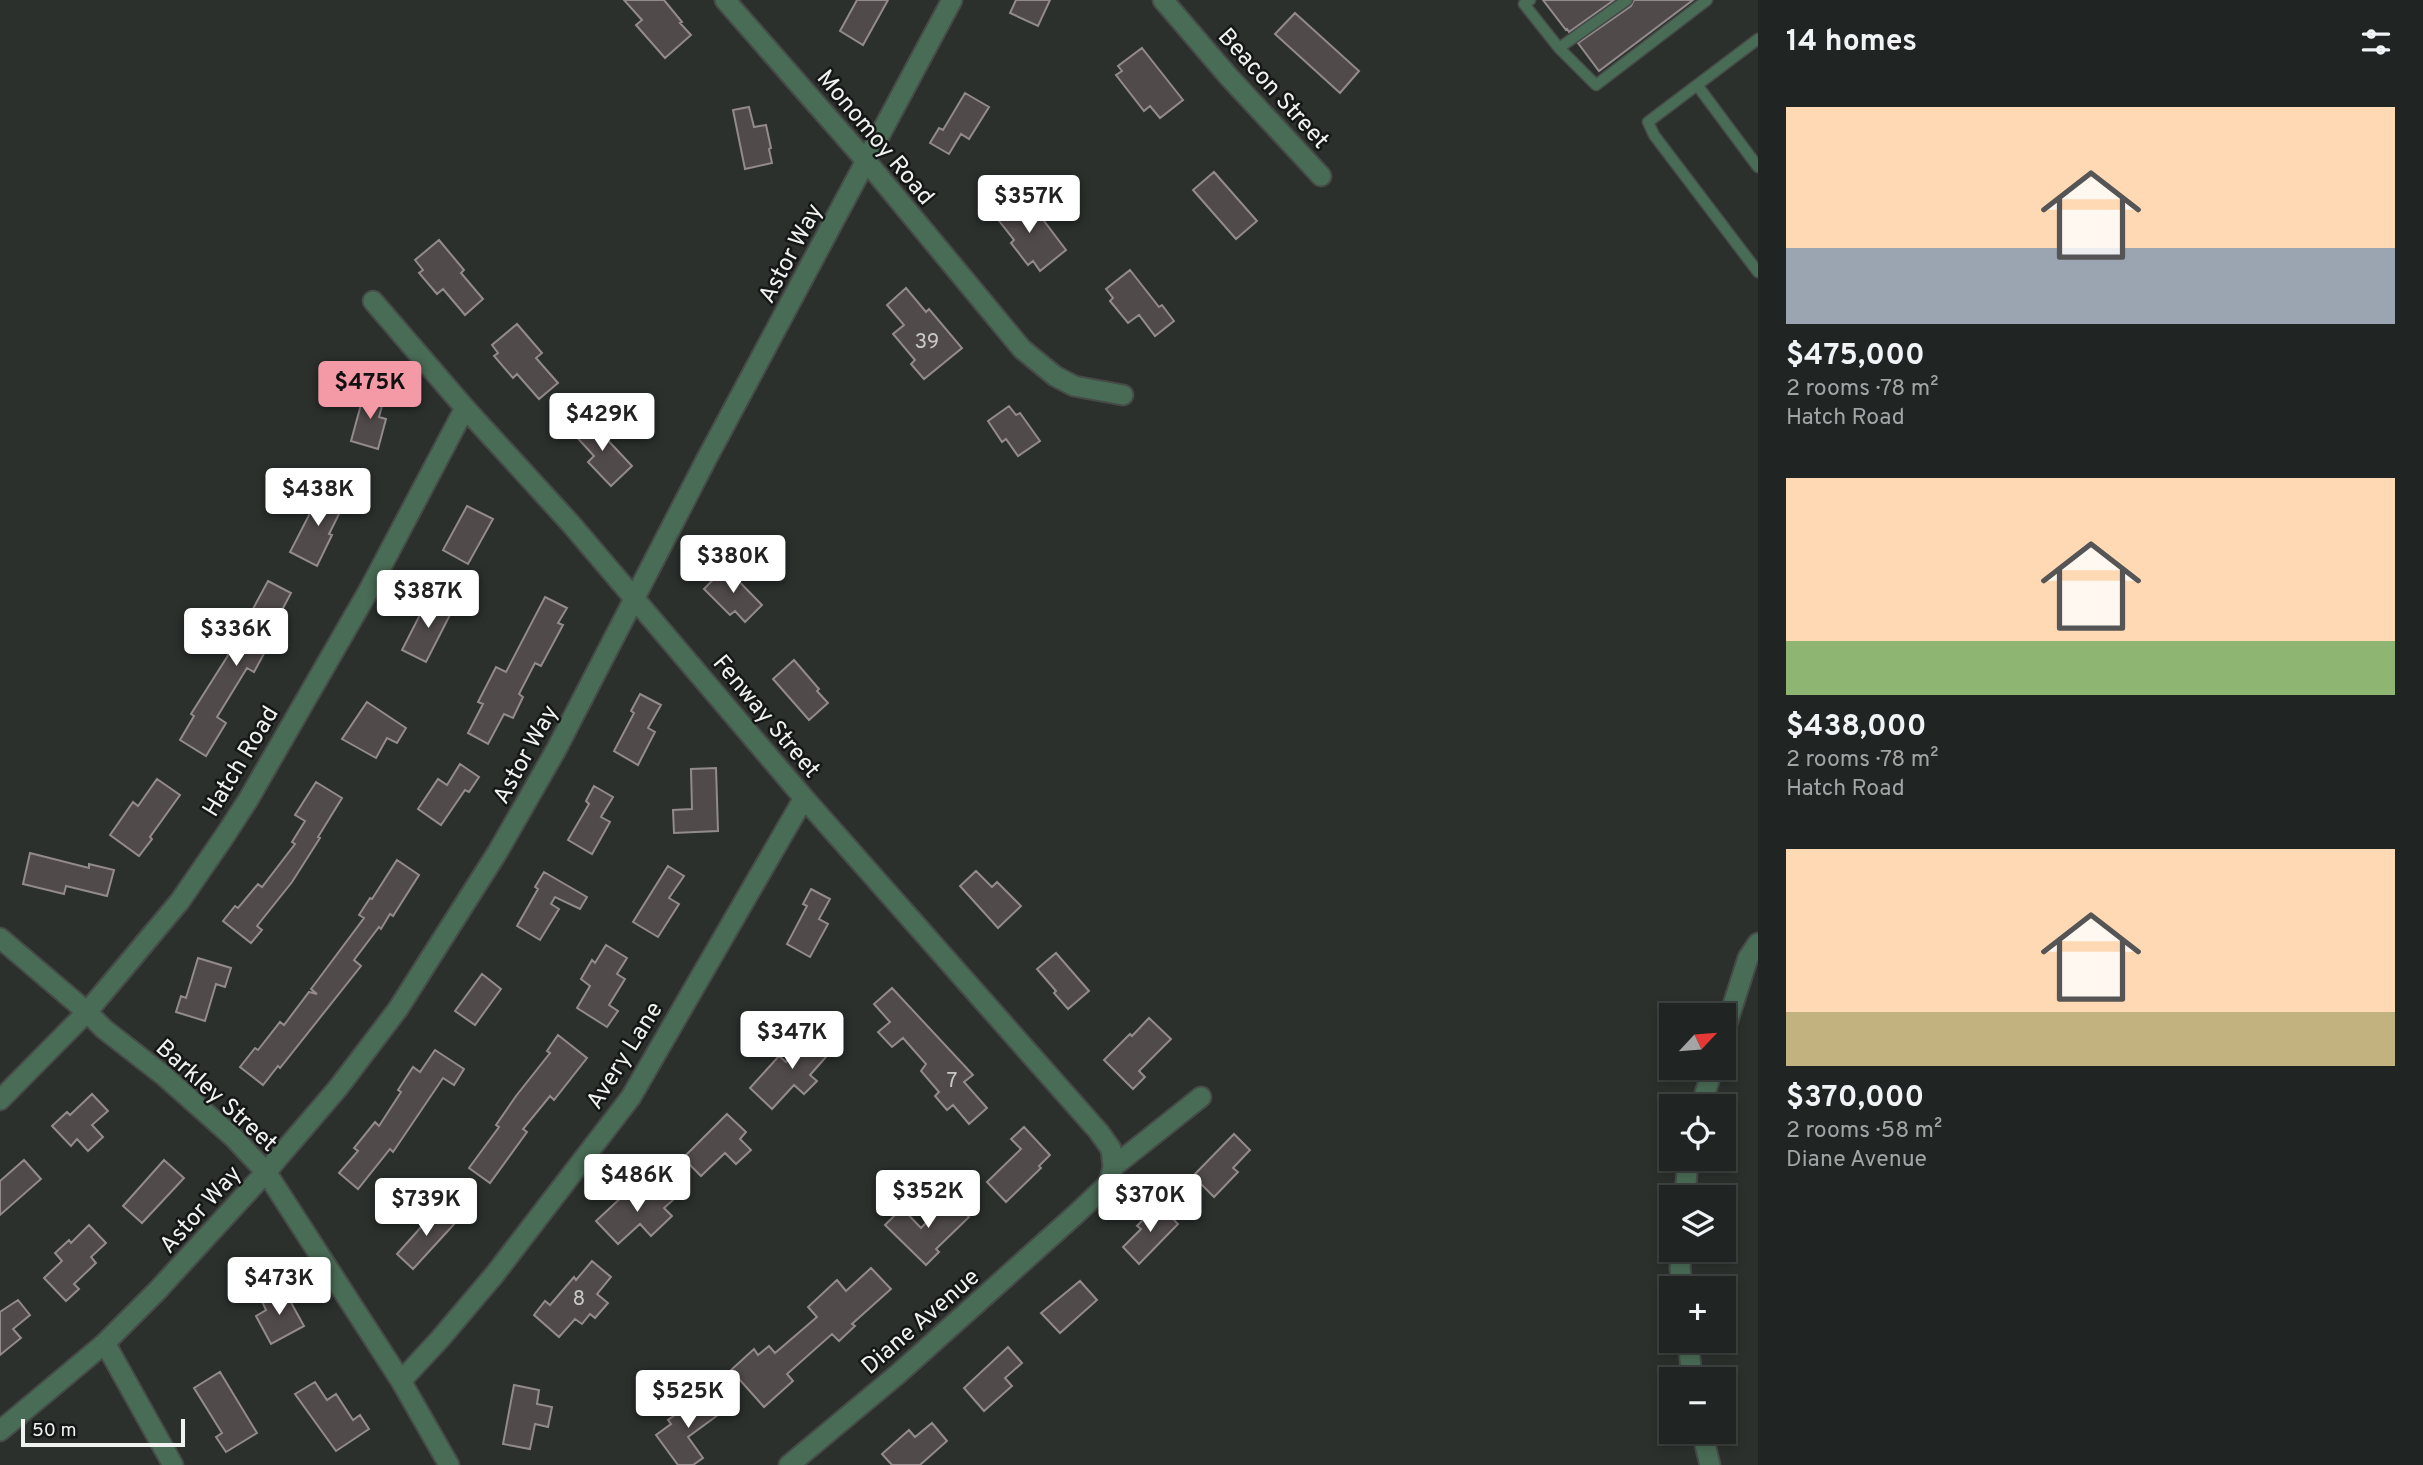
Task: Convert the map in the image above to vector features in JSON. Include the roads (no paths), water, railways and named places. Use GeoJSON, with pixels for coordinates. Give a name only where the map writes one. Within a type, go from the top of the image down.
{"type":"FeatureCollection","features":[{"type":"Feature","properties":{"kind":"street","name":"Monomoy Road"},"geometry":{"type":"LineString","coordinates":[[725,0],[867,162],[1022,349],[1055,376],[1074,386],[1123,395]]}},
{"type":"Feature","properties":{"kind":"street","name":"Astor Way"},"geometry":{"type":"LineString","coordinates":[[0,1431],[105,1343],[157,1291],[266,1172],[338,1088],[383,1029],[449,930],[556,750],[706,460],[952,0]]}},
{"type":"Feature","properties":{"kind":"street","name":"Beacon Street"},"geometry":{"type":"LineString","coordinates":[[1163,0],[1229,77],[1321,176]]}},
{"type":"Feature","properties":{"kind":"street","name":"Fenway Street"},"geometry":{"type":"LineString","coordinates":[[373,301],[465,408],[571,524],[804,798],[1099,1132],[1111,1149],[1113,1167]]}},
{"type":"Feature","properties":{"kind":"street","name":"Hatch Road"},"geometry":{"type":"LineString","coordinates":[[0,1100],[87,1012],[180,901],[248,800],[369,590],[465,408]]}},
{"type":"Feature","properties":{"kind":"street","name":"Avery Lane"},"geometry":{"type":"LineString","coordinates":[[401,1381],[495,1274],[631,1097],[804,798]]}},
{"type":"Feature","properties":{"kind":"street","name":"Barkley Street"},"geometry":{"type":"LineString","coordinates":[[0,938],[104,1029],[173,1084],[234,1138],[266,1172],[401,1381],[449,1465]]}},
{"type":"Feature","properties":{"kind":"street"},"geometry":{"type":"LineString","coordinates":[[1734,1003],[1748,958],[1758,943]]}},
{"type":"Feature","properties":{"kind":"street","name":"Diane Avenue"},"geometry":{"type":"LineString","coordinates":[[789,1465],[898,1374],[1075,1215],[1106,1186],[1113,1167],[1201,1097]]}},
{"type":"Feature","properties":{"kind":"street"},"geometry":{"type":"LineString","coordinates":[[105,1343],[173,1465]]}},
{"type":"Feature","properties":{"kind":"street"},"geometry":{"type":"LineString","coordinates":[[1705,1444],[1710,1465]]}},
{"type":"Feature","properties":{"kind":"lane"},"geometry":{"type":"LineString","coordinates":[[1530,0],[1524,4],[1559,48],[1596,85],[1707,0]]}},
{"type":"Feature","properties":{"kind":"lane"},"geometry":{"type":"LineString","coordinates":[[1559,48],[1627,0]]}},
{"type":"Feature","properties":{"kind":"lane"},"geometry":{"type":"LineString","coordinates":[[1758,39],[1648,122],[1654,135],[1758,272]]}},
{"type":"Feature","properties":{"kind":"lane"},"geometry":{"type":"LineString","coordinates":[[1698,85],[1758,167]]}}]}
